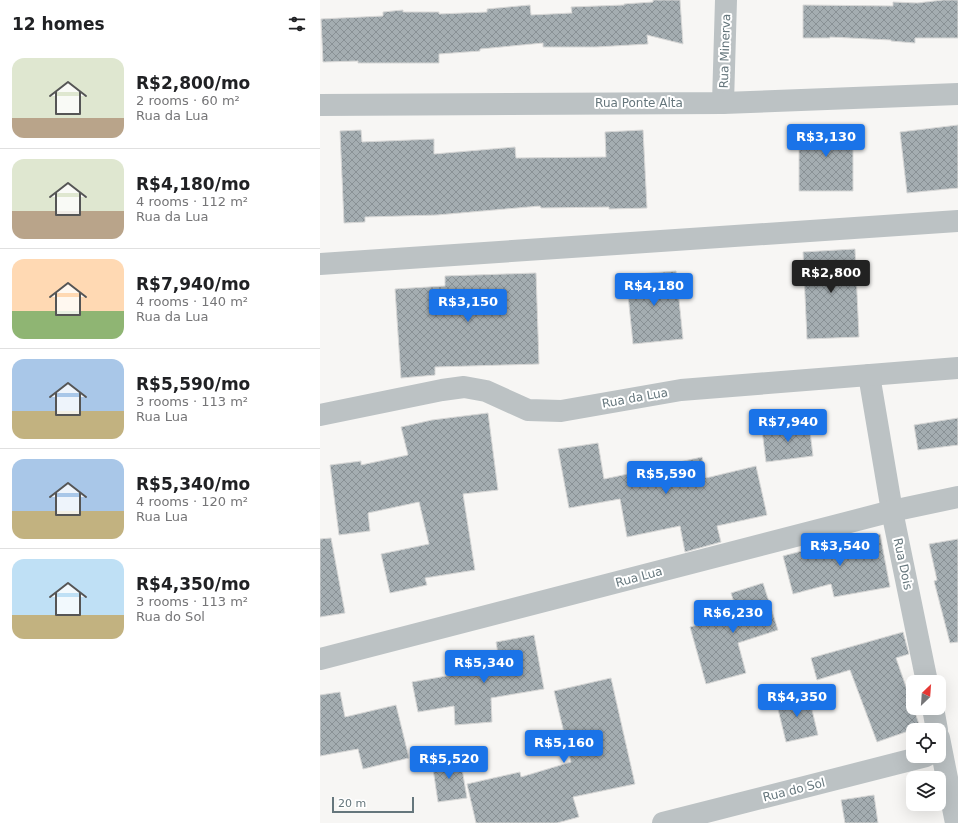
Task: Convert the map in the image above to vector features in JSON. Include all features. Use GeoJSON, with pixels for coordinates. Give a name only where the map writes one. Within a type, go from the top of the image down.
{"type":"FeatureCollection","features":[{"type":"Feature","properties":{"kind":"street","name":"Rua Minerva"},"geometry":{"type":"LineString","coordinates":[[723,103],[726,0]]}},
{"type":"Feature","properties":{"kind":"street","name":"Rua Ponte Alta"},"geometry":{"type":"LineString","coordinates":[[320,105],[723,103],[958,94]]}},
{"type":"Feature","properties":{"kind":"street"},"geometry":{"type":"LineString","coordinates":[[320,264],[958,221]]}},
{"type":"Feature","properties":{"kind":"street","name":"Rua da Lua"},"geometry":{"type":"LineString","coordinates":[[320,415],[442,390],[464,387],[486,391],[528,410],[561,412],[680,390],[958,368]]}},
{"type":"Feature","properties":{"kind":"street","name":"Rua Dois"},"geometry":{"type":"LineString","coordinates":[[868,375],[892,511],[927,675]]}},
{"type":"Feature","properties":{"kind":"street","name":"Rua Lua"},"geometry":{"type":"LineString","coordinates":[[320,659],[892,511],[958,497]]}},
{"type":"Feature","properties":{"kind":"street","name":"Rua do Sol"},"geometry":{"type":"LineString","coordinates":[[663,823],[906,758]]}},
{"type":"Feature","properties":{"kind":"street"},"geometry":{"type":"LineString","coordinates":[[944,763],[956,823]]}},
{"type":"Feature","properties":{"kind":"building"},"geometry":{"type":"Polygon","coordinates":[[[653,0],[680,0],[683,44],[647,35],[648,44],[596,47],[543,47],[543,43],[480,49],[480,51],[439,54],[439,63],[358,63],[358,61],[323,62],[321,19],[383,16],[383,12],[403,10],[403,12],[439,12],[439,14],[487,12],[487,9],[530,5],[531,15],[572,13],[571,7],[624,5],[653,2],[653,0]]]}},
{"type":"Feature","properties":{"kind":"building"},"geometry":{"type":"Polygon","coordinates":[[[958,0],[958,38],[915,38],[915,43],[891,40],[830,37],[803,38],[803,5],[893,6],[893,2],[917,3],[958,0]]]}},
{"type":"Feature","properties":{"kind":"building"},"geometry":{"type":"Polygon","coordinates":[[[799,125],[853,126],[853,191],[799,191],[799,125]]]}},
{"type":"Feature","properties":{"kind":"building"},"geometry":{"type":"Polygon","coordinates":[[[958,125],[958,188],[907,193],[900,132],[958,125]]]}},
{"type":"Feature","properties":{"kind":"building"},"geometry":{"type":"Polygon","coordinates":[[[361,130],[362,142],[434,139],[434,154],[515,147],[516,158],[606,157],[605,132],[643,130],[647,208],[541,208],[540,206],[437,215],[365,217],[365,222],[344,223],[340,131],[361,130]]]}},
{"type":"Feature","properties":{"kind":"building"},"geometry":{"type":"Polygon","coordinates":[[[855,249],[859,337],[807,339],[803,252],[855,249]]]}},
{"type":"Feature","properties":{"kind":"building"},"geometry":{"type":"Polygon","coordinates":[[[676,271],[683,339],[633,344],[626,275],[676,271]]]}},
{"type":"Feature","properties":{"kind":"building"},"geometry":{"type":"Polygon","coordinates":[[[536,273],[539,364],[435,367],[435,375],[401,378],[395,289],[445,286],[445,276],[536,273]]]}},
{"type":"Feature","properties":{"kind":"building"},"geometry":{"type":"Polygon","coordinates":[[[488,413],[498,490],[463,494],[475,570],[425,578],[427,585],[390,593],[381,554],[429,544],[419,502],[368,513],[370,531],[339,535],[330,465],[361,461],[361,465],[408,455],[401,427],[432,420],[488,413]]]}},
{"type":"Feature","properties":{"kind":"building"},"geometry":{"type":"Polygon","coordinates":[[[958,418],[958,445],[918,450],[914,425],[958,418]]]}},
{"type":"Feature","properties":{"kind":"building"},"geometry":{"type":"Polygon","coordinates":[[[809,423],[813,456],[766,462],[762,430],[809,423]]]}},
{"type":"Feature","properties":{"kind":"building"},"geometry":{"type":"Polygon","coordinates":[[[598,443],[604,479],[702,457],[706,478],[756,466],[767,515],[717,526],[721,542],[685,552],[680,526],[627,537],[620,499],[569,508],[558,449],[598,443]]]}},
{"type":"Feature","properties":{"kind":"building"},"geometry":{"type":"Polygon","coordinates":[[[880,534],[890,587],[834,597],[831,584],[793,594],[783,556],[817,547],[880,534]]]}},
{"type":"Feature","properties":{"kind":"building"},"geometry":{"type":"Polygon","coordinates":[[[331,538],[345,613],[320,617],[320,539],[331,538]]]}},
{"type":"Feature","properties":{"kind":"building"},"geometry":{"type":"Polygon","coordinates":[[[958,539],[958,642],[950,643],[934,581],[937,580],[929,544],[958,539]]]}},
{"type":"Feature","properties":{"kind":"building"},"geometry":{"type":"Polygon","coordinates":[[[763,583],[778,630],[738,643],[746,673],[706,684],[690,627],[738,615],[731,593],[763,583]]]}},
{"type":"Feature","properties":{"kind":"building"},"geometry":{"type":"Polygon","coordinates":[[[903,632],[909,654],[896,658],[906,687],[906,715],[916,715],[919,723],[906,723],[906,732],[877,742],[850,670],[817,680],[811,658],[903,632]]]}},
{"type":"Feature","properties":{"kind":"building"},"geometry":{"type":"Polygon","coordinates":[[[534,635],[544,689],[491,698],[492,722],[455,725],[454,706],[418,712],[412,682],[458,674],[501,671],[496,642],[534,635]]]}},
{"type":"Feature","properties":{"kind":"building"},"geometry":{"type":"Polygon","coordinates":[[[611,678],[635,784],[573,797],[579,817],[557,823],[476,823],[467,784],[520,772],[521,777],[571,762],[554,691],[611,678]]]}},
{"type":"Feature","properties":{"kind":"building"},"geometry":{"type":"Polygon","coordinates":[[[340,692],[345,717],[396,705],[409,758],[363,769],[358,749],[320,756],[320,695],[340,692]]]}},
{"type":"Feature","properties":{"kind":"building"},"geometry":{"type":"Polygon","coordinates":[[[808,693],[818,735],[786,742],[776,701],[808,693]]]}},
{"type":"Feature","properties":{"kind":"building"},"geometry":{"type":"Polygon","coordinates":[[[460,757],[467,798],[438,802],[432,762],[460,757]]]}},
{"type":"Feature","properties":{"kind":"building"},"geometry":{"type":"Polygon","coordinates":[[[874,795],[878,823],[845,823],[841,800],[874,795]]]}}]}
